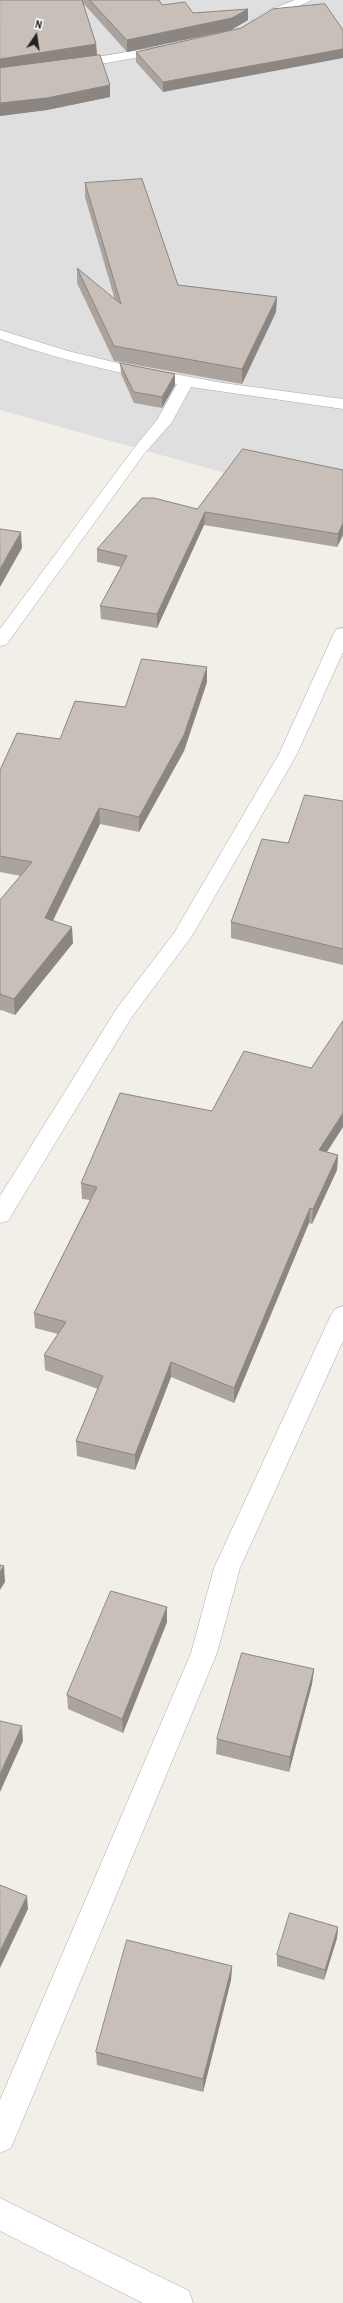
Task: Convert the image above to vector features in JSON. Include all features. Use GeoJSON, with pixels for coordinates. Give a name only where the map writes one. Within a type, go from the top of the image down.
{"type":"FeatureCollection","features":[{"type":"Feature","properties":{"kind":"street"},"geometry":{"type":"LineString","coordinates":[[248,27],[273,12],[306,0]]}},
{"type":"Feature","properties":{"kind":"street"},"geometry":{"type":"LineString","coordinates":[[60,67],[144,55],[174,48]]}},
{"type":"Feature","properties":{"kind":"street"},"geometry":{"type":"LineString","coordinates":[[0,334],[36,347],[186,382],[343,404]]}},
{"type":"Feature","properties":{"kind":"street"},"geometry":{"type":"LineString","coordinates":[[0,641],[139,451],[164,422],[186,382]]}},
{"type":"Feature","properties":{"kind":"street"},"geometry":{"type":"LineString","coordinates":[[0,1215],[124,1013],[182,936],[334,675],[343,633]]}},
{"type":"Feature","properties":{"kind":"street"},"geometry":{"type":"LineString","coordinates":[[0,2137],[204,1653],[227,1568],[343,1315]]}},
{"type":"Feature","properties":{"kind":"street"},"geometry":{"type":"LineString","coordinates":[[0,2214],[177,2303]]}},
{"type":"Feature","properties":{"kind":"shaded area"},"geometry":{"type":"Polygon","coordinates":[[[0,0],[343,0],[343,506],[0,410],[0,0]]]}},
{"type":"Feature","properties":{"kind":"building"},"geometry":{"type":"Polygon","coordinates":[[[0,0],[82,0],[96,44],[0,59],[0,0]]]}},
{"type":"Feature","properties":{"kind":"building"},"geometry":{"type":"Polygon","coordinates":[[[90,0],[159,0],[162,5],[185,2],[193,13],[248,9],[232,18],[127,40],[90,0]]]}},
{"type":"Feature","properties":{"kind":"building"},"geometry":{"type":"Polygon","coordinates":[[[325,4],[343,30],[343,49],[163,82],[136,52],[241,28],[273,9],[325,4]]]}},
{"type":"Feature","properties":{"kind":"building"},"geometry":{"type":"Polygon","coordinates":[[[100,55],[110,85],[47,98],[0,103],[0,68],[100,55]]]}},
{"type":"Feature","properties":{"kind":"building"},"geometry":{"type":"Polygon","coordinates":[[[142,179],[178,285],[277,297],[242,369],[114,346],[77,268],[121,304],[85,183],[142,179]]]}},
{"type":"Feature","properties":{"kind":"building"},"geometry":{"type":"Polygon","coordinates":[[[120,363],[175,374],[162,397],[134,392],[120,363]]]}},
{"type":"Feature","properties":{"kind":"building"},"geometry":{"type":"Polygon","coordinates":[[[243,449],[343,470],[343,523],[338,534],[205,512],[157,614],[100,606],[127,556],[97,549],[142,498],[154,498],[197,509],[243,449]]]}},
{"type":"Feature","properties":{"kind":"building"},"geometry":{"type":"Polygon","coordinates":[[[0,529],[21,532],[0,569],[0,529]]]}},
{"type":"Feature","properties":{"kind":"building"},"geometry":{"type":"Polygon","coordinates":[[[142,659],[207,667],[184,735],[139,817],[99,808],[45,918],[72,927],[14,999],[0,994],[0,900],[32,862],[0,856],[0,770],[17,733],[60,739],[75,701],[125,707],[142,659]]]}},
{"type":"Feature","properties":{"kind":"building"},"geometry":{"type":"Polygon","coordinates":[[[305,795],[343,801],[343,949],[231,922],[262,839],[288,843],[305,795]]]}},
{"type":"Feature","properties":{"kind":"building"},"geometry":{"type":"Polygon","coordinates":[[[343,1021],[343,1113],[319,1150],[338,1155],[313,1209],[310,1208],[234,1388],[171,1362],[135,1455],[76,1441],[103,1376],[44,1355],[66,1322],[34,1313],[97,1187],[81,1183],[120,1093],[212,1111],[244,1051],[311,1068],[343,1021]]]}},
{"type":"Feature","properties":{"kind":"building"},"geometry":{"type":"Polygon","coordinates":[[[0,1565],[4,1566],[0,1572],[0,1565]]]}},
{"type":"Feature","properties":{"kind":"building"},"geometry":{"type":"Polygon","coordinates":[[[111,1591],[167,1607],[122,1719],[67,1695],[111,1591]]]}},
{"type":"Feature","properties":{"kind":"building"},"geometry":{"type":"Polygon","coordinates":[[[242,1653],[314,1669],[290,1757],[217,1739],[242,1653]]]}},
{"type":"Feature","properties":{"kind":"building"},"geometry":{"type":"Polygon","coordinates":[[[0,1721],[22,1726],[0,1774],[0,1721]]]}},
{"type":"Feature","properties":{"kind":"building"},"geometry":{"type":"Polygon","coordinates":[[[0,1885],[27,1896],[0,1951],[0,1885]]]}},
{"type":"Feature","properties":{"kind":"building"},"geometry":{"type":"Polygon","coordinates":[[[290,1913],[338,1927],[325,1970],[277,1955],[290,1913]]]}},
{"type":"Feature","properties":{"kind":"building"},"geometry":{"type":"Polygon","coordinates":[[[127,1940],[232,1966],[203,2079],[96,2052],[127,1940]]]}}]}
